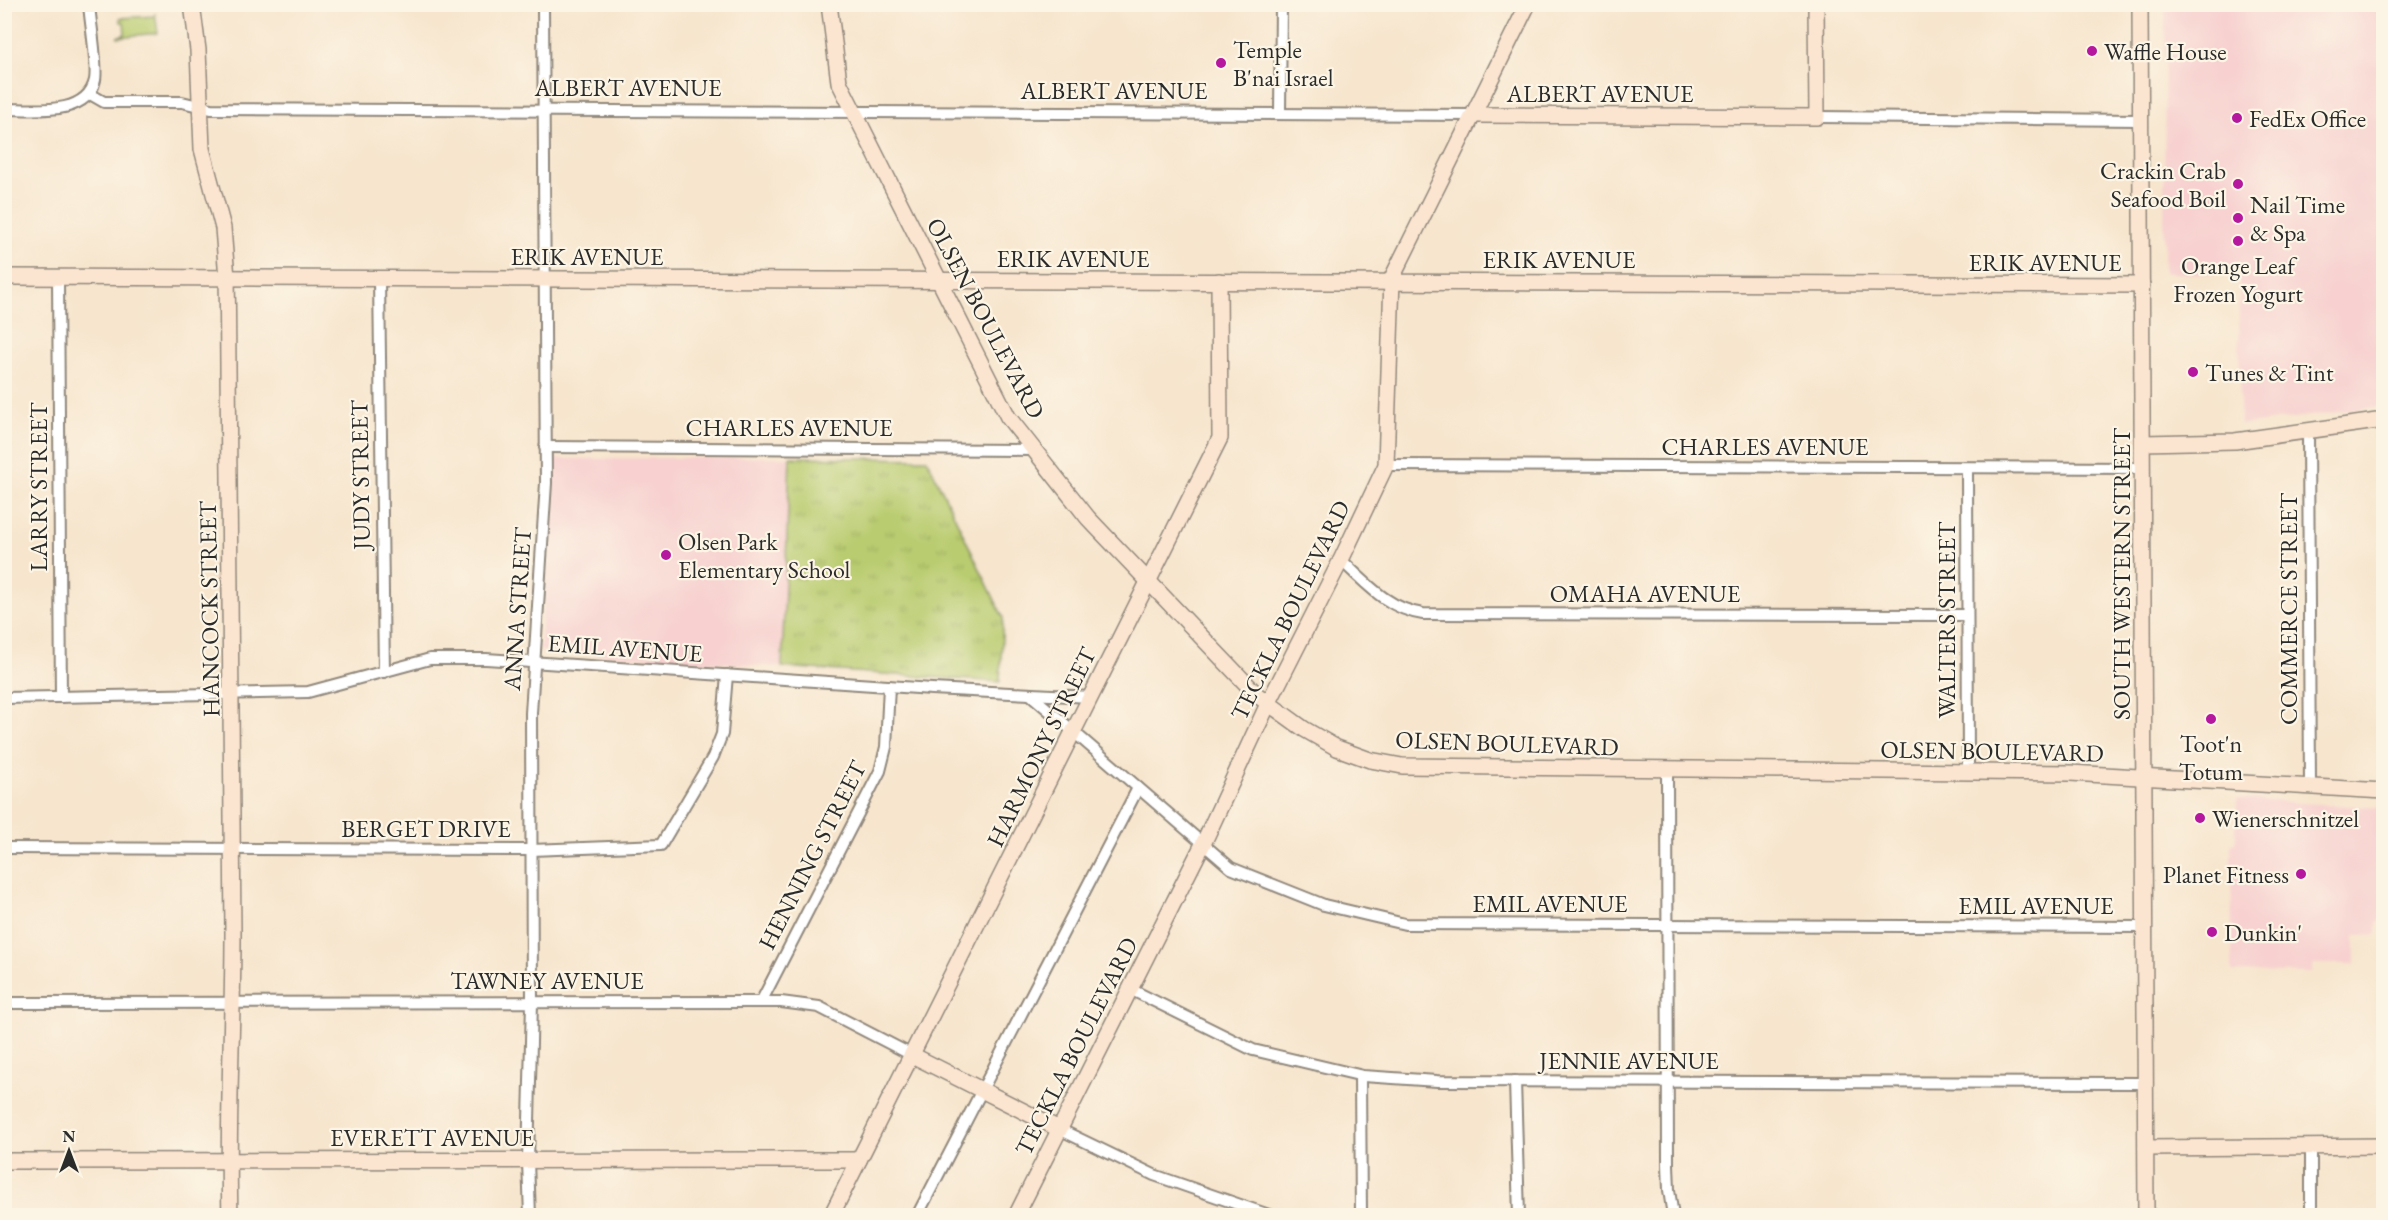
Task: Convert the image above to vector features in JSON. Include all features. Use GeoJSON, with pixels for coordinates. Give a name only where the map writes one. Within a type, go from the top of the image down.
{"type":"FeatureCollection","features":[{"type":"Feature","properties":{"kind":"street"},"geometry":{"type":"LineString","coordinates":[[4,109],[54,109],[76,103],[90,94],[96,78],[88,4]]}},
{"type":"Feature","properties":{"kind":"street","name":"HANCOCK STREET"},"geometry":{"type":"LineString","coordinates":[[192,4],[198,50],[202,149],[223,228],[227,278],[233,694],[230,1215]]}},
{"type":"Feature","properties":{"kind":"street","name":"ANNA STREET"},"geometry":{"type":"LineString","coordinates":[[530,1215],[528,1161],[532,1002],[531,713],[546,483],[543,4]]}},
{"type":"Feature","properties":{"kind":"street","name":"OLSEN BOULEVARD"},"geometry":{"type":"LineString","coordinates":[[829,4],[839,82],[1008,417],[1088,518],[1234,672],[1268,704],[1337,748],[1370,760],[1402,765],[2070,773],[2384,791]]}},
{"type":"Feature","properties":{"kind":"street"},"geometry":{"type":"LineString","coordinates":[[1280,113],[1281,4]]}},
{"type":"Feature","properties":{"kind":"street","name":"TECKLA BOULEVARD"},"geometry":{"type":"LineString","coordinates":[[1016,1215],[1203,844],[1268,704],[1386,465],[1392,281],[1528,4]]}},
{"type":"Feature","properties":{"kind":"street"},"geometry":{"type":"LineString","coordinates":[[1816,4],[1817,117]]}},
{"type":"Feature","properties":{"kind":"street","name":"SOUTH WESTERN STREET"},"geometry":{"type":"LineString","coordinates":[[2140,4],[2146,1215]]}},
{"type":"Feature","properties":{"kind":"street","name":"ALBERT AVENUE"},"geometry":{"type":"LineString","coordinates":[[90,94],[104,102],[182,102],[211,109],[1280,113],[2141,120]]}},
{"type":"Feature","properties":{"kind":"street","name":"ERIK AVENUE"},"geometry":{"type":"LineString","coordinates":[[4,277],[2142,285]]}},
{"type":"Feature","properties":{"kind":"street","name":"LARRY STREET"},"geometry":{"type":"LineString","coordinates":[[58,277],[61,697]]}},
{"type":"Feature","properties":{"kind":"street","name":"JUDY STREET"},"geometry":{"type":"LineString","coordinates":[[379,278],[384,672]]}},
{"type":"Feature","properties":{"kind":"street","name":"HARMONY STREET"},"geometry":{"type":"LineString","coordinates":[[831,1215],[1220,438],[1219,281]]}},
{"type":"Feature","properties":{"kind":"street"},"geometry":{"type":"LineString","coordinates":[[2143,443],[2235,441],[2384,420]]}},
{"type":"Feature","properties":{"kind":"street","name":"COMMERCE STREET"},"geometry":{"type":"LineString","coordinates":[[2308,431],[2310,787]]}},
{"type":"Feature","properties":{"kind":"street","name":"CHARLES AVENUE"},"geometry":{"type":"LineString","coordinates":[[545,447],[1034,450]]}},
{"type":"Feature","properties":{"kind":"street","name":"CHARLES AVENUE"},"geometry":{"type":"LineString","coordinates":[[1386,465],[2143,468]]}},
{"type":"Feature","properties":{"kind":"street","name":"WALTERS STREET"},"geometry":{"type":"LineString","coordinates":[[1967,468],[1968,772]]}},
{"type":"Feature","properties":{"kind":"street","name":"OMAHA AVENUE"},"geometry":{"type":"LineString","coordinates":[[1341,560],[1385,600],[1406,611],[1423,614],[1966,615]]}},
{"type":"Feature","properties":{"kind":"street","name":"EMIL AVENUE"},"geometry":{"type":"LineString","coordinates":[[4,698],[308,692],[430,659],[534,663],[1091,697]]}},
{"type":"Feature","properties":{"kind":"street","name":"BERGET DRIVE"},"geometry":{"type":"LineString","coordinates":[[4,848],[531,850],[661,845],[713,758],[722,734],[727,675]]}},
{"type":"Feature","properties":{"kind":"street","name":"HENNING STREET"},"geometry":{"type":"LineString","coordinates":[[761,1002],[880,771],[886,747],[889,686]]}},
{"type":"Feature","properties":{"kind":"street","name":"EMIL AVENUE"},"geometry":{"type":"LineString","coordinates":[[1030,694],[1231,867],[1324,905],[1405,924],[2144,927]]}},
{"type":"Feature","properties":{"kind":"street"},"geometry":{"type":"LineString","coordinates":[[1666,769],[1667,1081],[1669,1190],[1673,1215]]}},
{"type":"Feature","properties":{"kind":"street"},"geometry":{"type":"LineString","coordinates":[[917,1215],[980,1089],[1138,788]]}},
{"type":"Feature","properties":{"kind":"street","name":"JENNIE AVENUE"},"geometry":{"type":"LineString","coordinates":[[1130,989],[1253,1050],[1360,1076],[1437,1081],[2146,1083]]}},
{"type":"Feature","properties":{"kind":"street","name":"TAWNEY AVENUE"},"geometry":{"type":"LineString","coordinates":[[4,1003],[781,1002],[819,1007],[1059,1129]]}},
{"type":"Feature","properties":{"kind":"street"},"geometry":{"type":"LineString","coordinates":[[1360,1076],[1361,1215]]}},
{"type":"Feature","properties":{"kind":"street"},"geometry":{"type":"LineString","coordinates":[[1515,1081],[1519,1215]]}},
{"type":"Feature","properties":{"kind":"street"},"geometry":{"type":"LineString","coordinates":[[1059,1129],[1154,1175],[1259,1213],[1272,1215]]}},
{"type":"Feature","properties":{"kind":"street"},"geometry":{"type":"LineString","coordinates":[[2311,1146],[2311,1215]]}},
{"type":"Feature","properties":{"kind":"street"},"geometry":{"type":"LineString","coordinates":[[2146,1148],[2384,1146]]}},
{"type":"Feature","properties":{"kind":"street","name":"EVERETT AVENUE"},"geometry":{"type":"LineString","coordinates":[[4,1161],[859,1160]]}},
{"type":"Feature","properties":{"kind":"shaded area"},"geometry":{"type":"Polygon","coordinates":[[[2165,5],[2383,5],[2383,406],[2240,425],[2239,274],[2164,273],[2165,5]]]}},
{"type":"Feature","properties":{"kind":"shaded area","name":"Olsen Park Elementary School"},"geometry":{"type":"Polygon","coordinates":[[[790,457],[782,667],[540,651],[553,459],[790,457]]]}},
{"type":"Feature","properties":{"kind":"shaded area"},"geometry":{"type":"Polygon","coordinates":[[[2237,799],[2383,808],[2383,921],[2377,921],[2377,934],[2355,935],[2355,964],[2313,964],[2312,973],[2232,972],[2231,845],[2236,843],[2237,799]]]}},
{"type":"Feature","properties":{"kind":"green space"},"geometry":{"type":"Polygon","coordinates":[[[155,13],[158,33],[117,37],[125,34],[124,22],[121,22],[120,18],[155,16],[155,13]]]}},
{"type":"Feature","properties":{"kind":"green space"},"geometry":{"type":"Polygon","coordinates":[[[790,457],[927,459],[1003,617],[1000,682],[782,667],[790,457]]]}},
{"type":"Feature","properties":{"kind":"place","name":"Waffle House"},"geometry":{"type":"Point","coordinates":[2092,51]}},
{"type":"Feature","properties":{"kind":"place","name":"Temple B'nai Israel"},"geometry":{"type":"Point","coordinates":[1221,63]}},
{"type":"Feature","properties":{"kind":"place","name":"FedEx Office"},"geometry":{"type":"Point","coordinates":[2237,118]}},
{"type":"Feature","properties":{"kind":"place","name":"Crackin Crab Seafood Boil"},"geometry":{"type":"Point","coordinates":[2238,184]}},
{"type":"Feature","properties":{"kind":"place","name":"Nail Time & Spa"},"geometry":{"type":"Point","coordinates":[2238,218]}},
{"type":"Feature","properties":{"kind":"place","name":"Orange Leaf Frozen Yogurt"},"geometry":{"type":"Point","coordinates":[2238,241]}},
{"type":"Feature","properties":{"kind":"place","name":"Tunes & Tint"},"geometry":{"type":"Point","coordinates":[2193,372]}},
{"type":"Feature","properties":{"kind":"place","name":"Olsen Park Elementary School"},"geometry":{"type":"Point","coordinates":[666,555]}},
{"type":"Feature","properties":{"kind":"place","name":"Toot'n Totum"},"geometry":{"type":"Point","coordinates":[2211,719]}},
{"type":"Feature","properties":{"kind":"place","name":"Wienerschnitzel"},"geometry":{"type":"Point","coordinates":[2200,818]}},
{"type":"Feature","properties":{"kind":"place","name":"Planet Fitness"},"geometry":{"type":"Point","coordinates":[2301,874]}},
{"type":"Feature","properties":{"kind":"place","name":"Dunkin'"},"geometry":{"type":"Point","coordinates":[2212,932]}}]}
